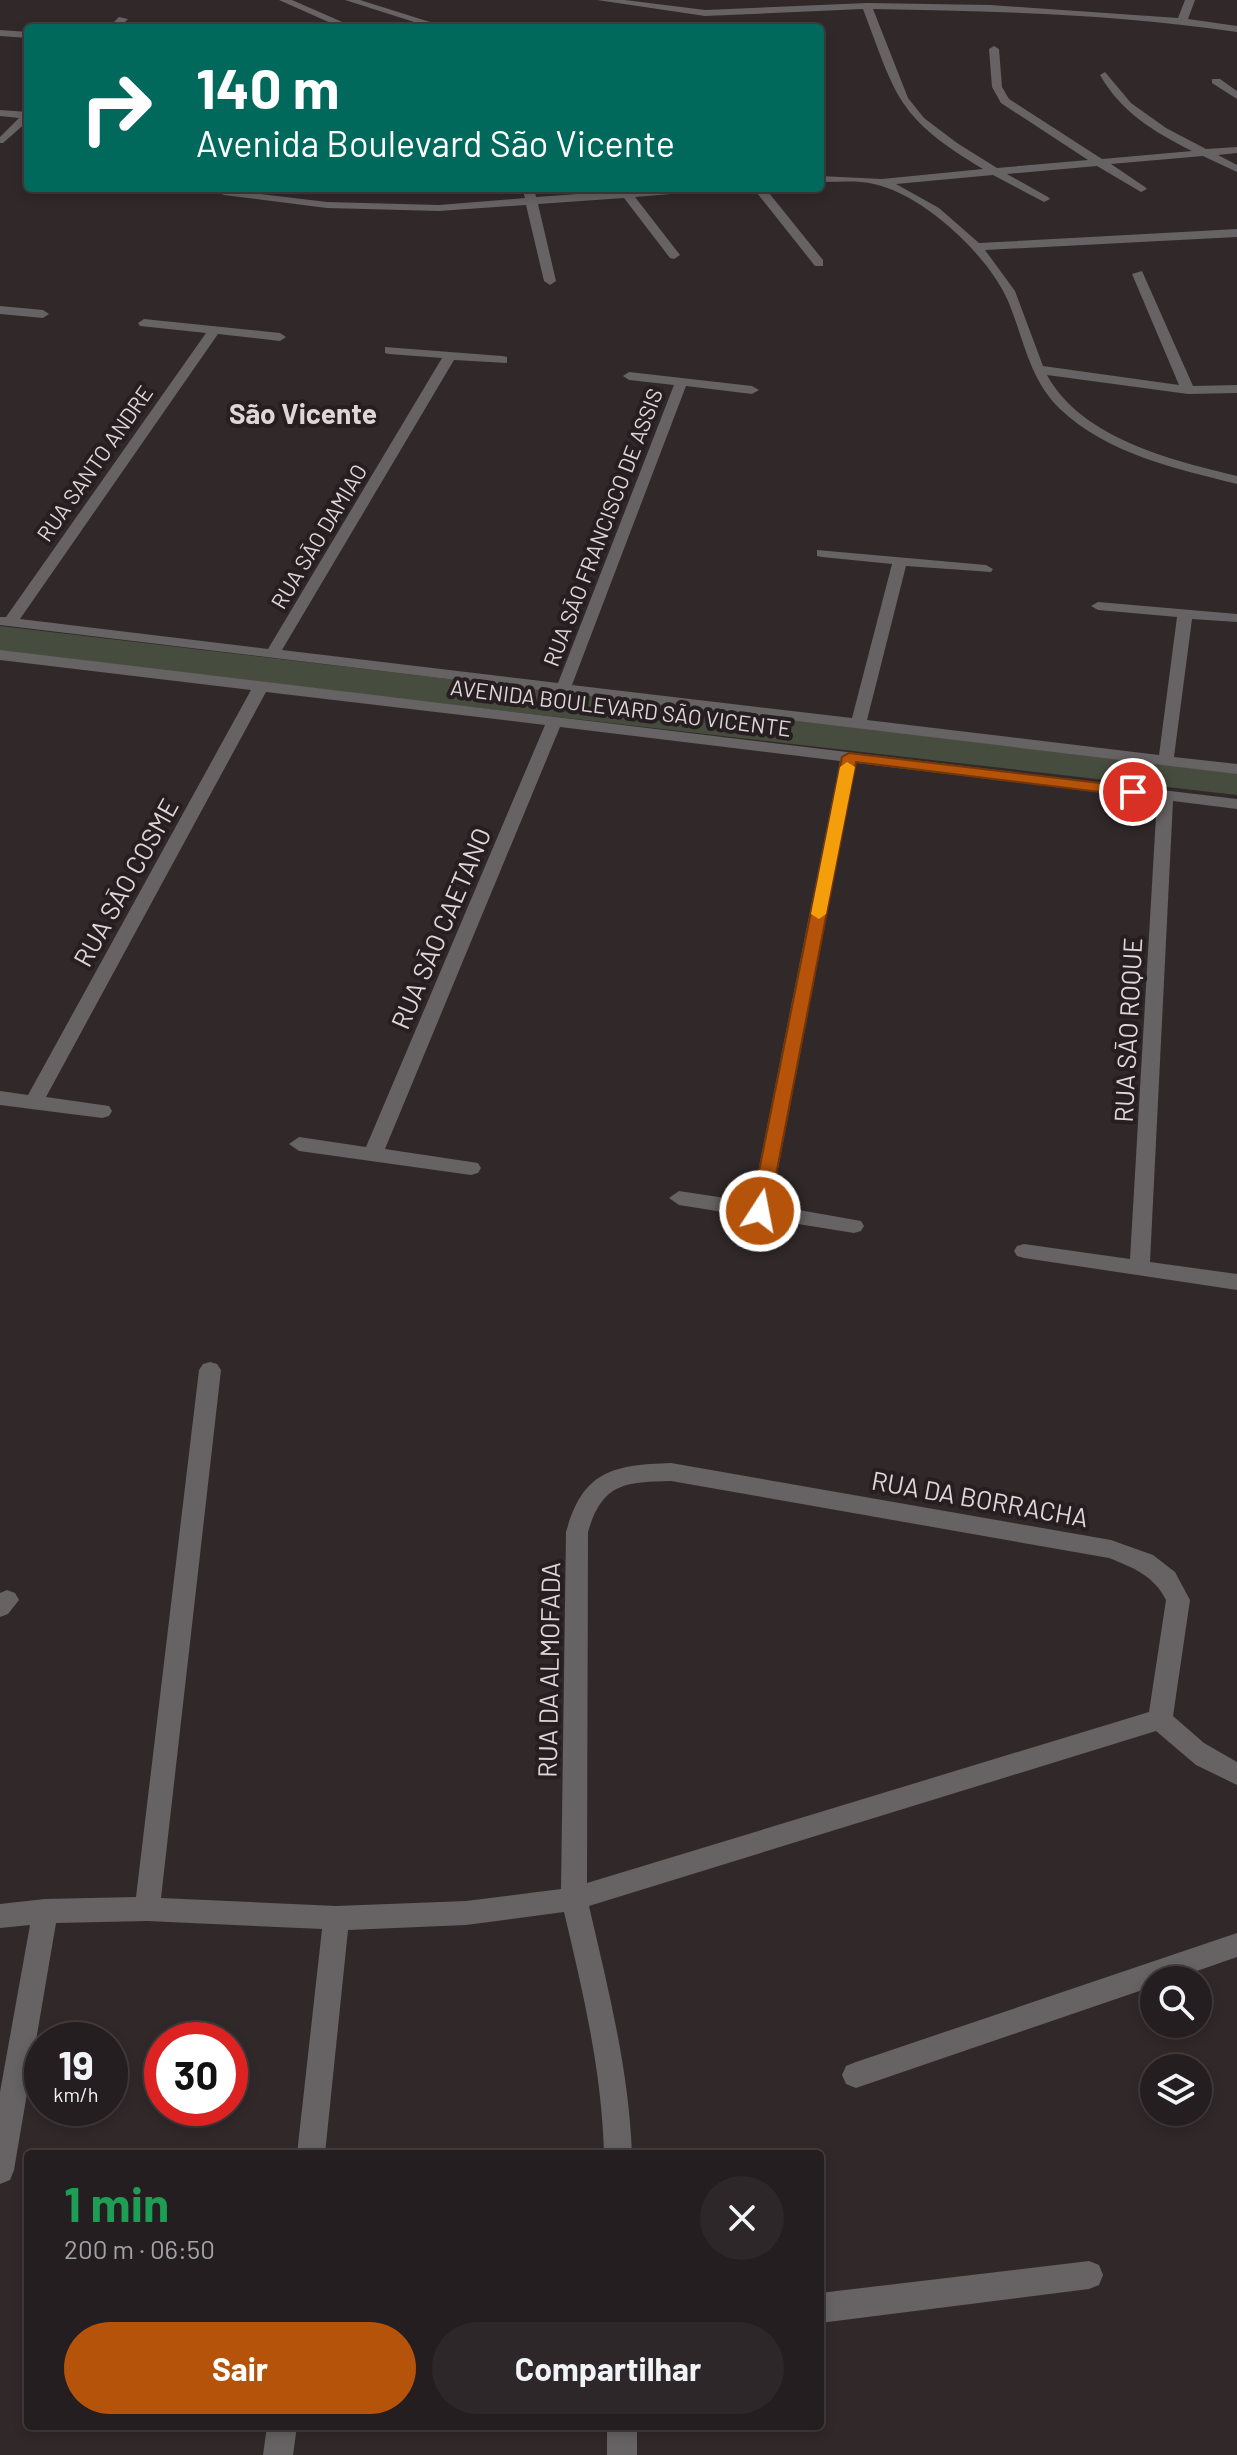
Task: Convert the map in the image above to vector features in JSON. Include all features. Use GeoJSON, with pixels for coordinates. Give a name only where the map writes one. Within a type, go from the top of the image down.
{"type":"FeatureCollection","features":[{"type":"Feature","properties":{"kind":"street"},"geometry":{"type":"LineString","coordinates":[[284,0],[341,24]]}},
{"type":"Feature","properties":{"kind":"street"},"geometry":{"type":"LineString","coordinates":[[350,0],[431,24]]}},
{"type":"Feature","properties":{"kind":"street"},"geometry":{"type":"LineString","coordinates":[[602,0],[658,3],[729,13],[867,6],[991,8],[1182,21],[1237,29]]}},
{"type":"Feature","properties":{"kind":"street"},"geometry":{"type":"LineString","coordinates":[[729,13],[734,0]]}},
{"type":"Feature","properties":{"kind":"street"},"geometry":{"type":"LineString","coordinates":[[1074,13],[1081,0]]}},
{"type":"Feature","properties":{"kind":"street"},"geometry":{"type":"LineString","coordinates":[[1182,21],[1190,0]]}},
{"type":"Feature","properties":{"kind":"street"},"geometry":{"type":"LineString","coordinates":[[867,6],[909,109],[924,123],[993,170],[1044,199]]}},
{"type":"Feature","properties":{"kind":"street"},"geometry":{"type":"LineString","coordinates":[[117,24],[123,19]]}},
{"type":"Feature","properties":{"kind":"street"},"geometry":{"type":"LineString","coordinates":[[0,33],[24,35]]}},
{"type":"Feature","properties":{"kind":"street"},"geometry":{"type":"LineString","coordinates":[[994,49],[997,87],[1005,101],[1141,189]]}},
{"type":"Feature","properties":{"kind":"street"},"geometry":{"type":"LineString","coordinates":[[1105,75],[1112,90],[1126,105],[1237,169]]}},
{"type":"Feature","properties":{"kind":"street"},"geometry":{"type":"LineString","coordinates":[[1216,81],[1237,96]]}},
{"type":"Feature","properties":{"kind":"street"},"geometry":{"type":"LineString","coordinates":[[0,113],[24,115]]}},
{"type":"Feature","properties":{"kind":"street"},"geometry":{"type":"LineString","coordinates":[[3,140],[24,119]]}},
{"type":"Feature","properties":{"kind":"street"},"geometry":{"type":"LineString","coordinates":[[824,179],[882,182],[1237,150]]}},
{"type":"Feature","properties":{"kind":"street"},"geometry":{"type":"LineString","coordinates":[[882,182],[911,195],[976,247],[1009,290],[1047,387],[1065,404],[1108,436],[1157,457],[1237,480]]}},
{"type":"Feature","properties":{"kind":"street"},"geometry":{"type":"LineString","coordinates":[[224,192],[402,203],[592,192]]}},
{"type":"Feature","properties":{"kind":"street"},"geometry":{"type":"LineString","coordinates":[[624,192],[674,255]]}},
{"type":"Feature","properties":{"kind":"street"},"geometry":{"type":"LineString","coordinates":[[762,192],[819,263]]}},
{"type":"Feature","properties":{"kind":"street"},"geometry":{"type":"LineString","coordinates":[[529,194],[550,281]]}},
{"type":"Feature","properties":{"kind":"street"},"geometry":{"type":"LineString","coordinates":[[976,247],[1235,236]]}},
{"type":"Feature","properties":{"kind":"street"},"geometry":{"type":"LineString","coordinates":[[1138,274],[1188,390]]}},
{"type":"Feature","properties":{"kind":"street"},"geometry":{"type":"LineString","coordinates":[[0,310],[43,314]]}},
{"type":"Feature","properties":{"kind":"street"},"geometry":{"type":"LineString","coordinates":[[144,323],[280,337]]}},
{"type":"Feature","properties":{"kind":"street","name":"RUA SANTO ANDRE"},"geometry":{"type":"LineString","coordinates":[[5,622],[215,330]]}},
{"type":"Feature","properties":{"kind":"street"},"geometry":{"type":"LineString","coordinates":[[389,350],[502,360]]}},
{"type":"Feature","properties":{"kind":"street","name":"RUA SĀO DAMIAO"},"geometry":{"type":"LineString","coordinates":[[272,655],[450,355]]}},
{"type":"Feature","properties":{"kind":"street"},"geometry":{"type":"LineString","coordinates":[[1041,370],[1188,390],[1237,389]]}},
{"type":"Feature","properties":{"kind":"street"},"geometry":{"type":"LineString","coordinates":[[629,376],[752,390]]}},
{"type":"Feature","properties":{"kind":"street","name":"RUA SĀO FRANCISCO DE ASSIS"},"geometry":{"type":"LineString","coordinates":[[563,689],[682,381]]}},
{"type":"Feature","properties":{"kind":"street"},"geometry":{"type":"LineString","coordinates":[[822,553],[986,569]]}},
{"type":"Feature","properties":{"kind":"street"},"geometry":{"type":"LineString","coordinates":[[858,724],[900,560]]}},
{"type":"Feature","properties":{"kind":"street"},"geometry":{"type":"LineString","coordinates":[[1098,606],[1237,618]]}},
{"type":"Feature","properties":{"kind":"street"},"geometry":{"type":"LineString","coordinates":[[1166,760],[1185,613]]}},
{"type":"Feature","properties":{"kind":"street","name":"AVENIDA BOULEVARD SÃO VICENTE"},"geometry":{"type":"LineString","coordinates":[[5,622],[1237,769]]}},
{"type":"Feature","properties":{"kind":"street","name":"AVENIDA BOULEVARD SÃO VICENTE"},"geometry":{"type":"LineString","coordinates":[[0,655],[1237,804]]}},
{"type":"Feature","properties":{"kind":"street","name":"RUA SĀO COSME"},"geometry":{"type":"LineString","coordinates":[[34,1102],[261,686]]}},
{"type":"Feature","properties":{"kind":"street","name":"RUA SĀO CAETANO"},"geometry":{"type":"LineString","coordinates":[[373,1154],[555,721]]}},
{"type":"Feature","properties":{"kind":"street"},"geometry":{"type":"LineString","coordinates":[[760,1211],[849,757]]}},
{"type":"Feature","properties":{"kind":"street","name":"RUA SĀO ROQUE"},"geometry":{"type":"LineString","coordinates":[[1140,1268],[1165,796]]}},
{"type":"Feature","properties":{"kind":"street"},"geometry":{"type":"LineString","coordinates":[[0,1098],[102,1111]]}},
{"type":"Feature","properties":{"kind":"street"},"geometry":{"type":"LineString","coordinates":[[299,1144],[471,1168]]}},
{"type":"Feature","properties":{"kind":"street"},"geometry":{"type":"LineString","coordinates":[[679,1198],[854,1226]]}},
{"type":"Feature","properties":{"kind":"street"},"geometry":{"type":"LineString","coordinates":[[1024,1251],[1237,1282]]}},
{"type":"Feature","properties":{"kind":"street"},"geometry":{"type":"LineString","coordinates":[[147,1909],[210,1370]]}},
{"type":"Feature","properties":{"kind":"street","name":"RUA DA BORRACHA"},"geometry":{"type":"LineString","coordinates":[[634,1473],[671,1472],[1111,1549],[1145,1562],[1167,1579],[1178,1600],[1160,1719]]}},
{"type":"Feature","properties":{"kind":"street","name":"RUA DA ALMOFADA"},"geometry":{"type":"LineString","coordinates":[[618,2150],[617,2114],[600,2010],[574,1899],[577,1532],[583,1504],[605,1483],[634,1473]]}},
{"type":"Feature","properties":{"kind":"street"},"geometry":{"type":"LineString","coordinates":[[0,1916],[45,1911],[147,1909],[336,1918],[466,1913],[574,1899],[1160,1719],[1180,1741],[1210,1762],[1237,1774]]}},
{"type":"Feature","properties":{"kind":"street"},"geometry":{"type":"LineString","coordinates":[[0,2170],[45,1911]]}},
{"type":"Feature","properties":{"kind":"street"},"geometry":{"type":"LineString","coordinates":[[311,2150],[336,1918]]}},
{"type":"Feature","properties":{"kind":"street"},"geometry":{"type":"LineString","coordinates":[[856,2075],[1237,1945]]}},
{"type":"Feature","properties":{"kind":"street"},"geometry":{"type":"LineString","coordinates":[[824,2308],[1089,2275]]}},
{"type":"Feature","properties":{"kind":"street"},"geometry":{"type":"LineString","coordinates":[[278,2455],[281,2430]]}},
{"type":"Feature","properties":{"kind":"street"},"geometry":{"type":"LineString","coordinates":[[622,2430],[622,2455]]}},
{"type":"Feature","properties":{"kind":"green space"},"geometry":{"type":"Polygon","coordinates":[[[0,626],[1237,772],[1237,795],[0,653],[0,626]]]}},
{"type":"Feature","properties":{"kind":"slow traffic"},"geometry":{"type":"LineString","coordinates":[[819,914],[847,767]]}},
{"type":"Feature","properties":{"kind":"district","name":"São Vicente"},"geometry":{"type":"Point","coordinates":[303,413]}},
{"type":"Feature","properties":{"kind":"route"},"geometry":{"type":"LineString","coordinates":[[760,1211],[849,757],[1133,792]]}}]}
